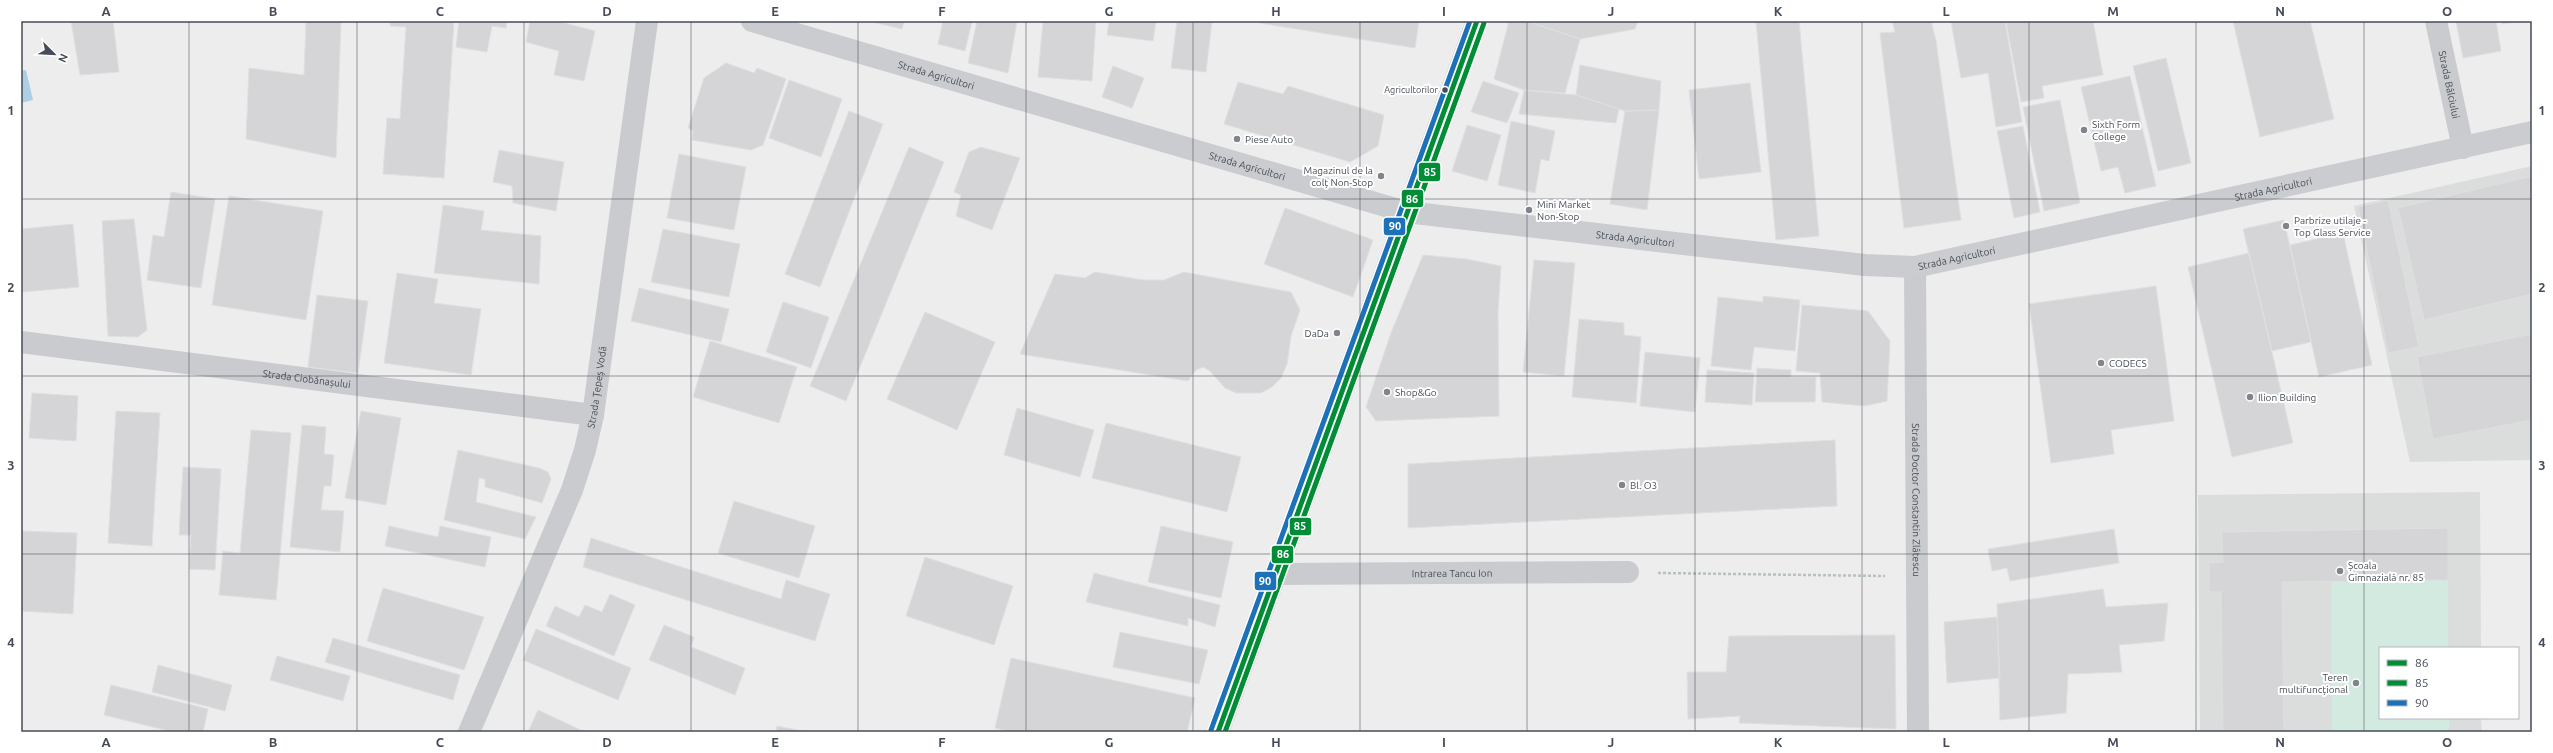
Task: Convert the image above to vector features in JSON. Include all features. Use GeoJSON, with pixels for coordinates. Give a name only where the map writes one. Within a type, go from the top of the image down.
{"type":"FeatureCollection","features":[{"type":"Feature","properties":{"kind":"street","name":"Strada Țepeș Vodă"},"geometry":{"type":"LineString","coordinates":[[468,732],[572,490],[585,450],[593,415],[647,21]]}},
{"type":"Feature","properties":{"kind":"street","name":"Strada Agricultori"},"geometry":{"type":"LineString","coordinates":[[752,21],[1406,212],[1864,265],[1916,267],[2532,132]]}},
{"type":"Feature","properties":{"kind":"street"},"geometry":{"type":"LineString","coordinates":[[1218,732],[1406,212],[1477,21]]}},
{"type":"Feature","properties":{"kind":"street","name":"Strada Bâlciului"},"geometry":{"type":"LineString","coordinates":[[2436,21],[2463,148]]}},
{"type":"Feature","properties":{"kind":"street","name":"Strada Doctor Constantin Zlătescu"},"geometry":{"type":"LineString","coordinates":[[1916,267],[1918,732]]}},
{"type":"Feature","properties":{"kind":"street","name":"Strada Ciobănașului"},"geometry":{"type":"LineString","coordinates":[[21,342],[593,415]]}},
{"type":"Feature","properties":{"kind":"street","name":"Intrarea Tancu Ion"},"geometry":{"type":"LineString","coordinates":[[1276,574],[1628,572]]}},
{"type":"Feature","properties":{"kind":"path"},"geometry":{"type":"LineString","coordinates":[[1628,572],[1917,577]]}},
{"type":"Feature","properties":{"kind":"shaded area"},"geometry":{"type":"Polygon","coordinates":[[[2532,166],[2532,460],[2410,462],[2354,206],[2532,166]]]}},
{"type":"Feature","properties":{"kind":"shaded area","name":"Școala Gimnazială nr. 85"},"geometry":{"type":"Polygon","coordinates":[[[2480,492],[2481,647],[2379,647],[2379,719],[2481,719],[2482,732],[2200,732],[2198,495],[2480,492]]]}},
{"type":"Feature","properties":{"kind":"green space","name":"Teren multifuncțional"},"geometry":{"type":"Polygon","coordinates":[[[2448,580],[2448,647],[2379,647],[2379,719],[2449,719],[2449,732],[2332,732],[2331,581],[2448,580]]]}},
{"type":"Feature","properties":{"kind":"water"},"geometry":{"type":"Polygon","coordinates":[[[26,70],[33,100],[21,103],[21,71],[26,70]]]}},
{"type":"Feature","properties":{"kind":"building"},"geometry":{"type":"Polygon","coordinates":[[[71,21],[113,21],[119,72],[80,75],[71,21]]]}},
{"type":"Feature","properties":{"kind":"building"},"geometry":{"type":"Polygon","coordinates":[[[306,21],[341,21],[336,158],[246,139],[249,68],[304,75],[306,21]]]}},
{"type":"Feature","properties":{"kind":"building"},"geometry":{"type":"Polygon","coordinates":[[[390,21],[454,21],[444,178],[383,174],[387,118],[400,119],[406,27],[390,26],[390,21]]]}},
{"type":"Feature","properties":{"kind":"building"},"geometry":{"type":"Polygon","coordinates":[[[459,21],[507,21],[506,28],[492,26],[487,52],[456,47],[459,21]]]}},
{"type":"Feature","properties":{"kind":"building"},"geometry":{"type":"Polygon","coordinates":[[[530,21],[557,21],[595,31],[584,81],[554,75],[559,51],[526,42],[530,21]]]}},
{"type":"Feature","properties":{"kind":"building"},"geometry":{"type":"Polygon","coordinates":[[[868,21],[904,21],[902,29],[868,21]]]}},
{"type":"Feature","properties":{"kind":"building"},"geometry":{"type":"Polygon","coordinates":[[[943,21],[972,21],[965,51],[938,44],[943,21]]]}},
{"type":"Feature","properties":{"kind":"building"},"geometry":{"type":"Polygon","coordinates":[[[977,21],[1017,21],[1008,73],[968,63],[977,21]]]}},
{"type":"Feature","properties":{"kind":"building"},"geometry":{"type":"Polygon","coordinates":[[[1043,21],[1096,21],[1092,81],[1038,77],[1043,21]]]}},
{"type":"Feature","properties":{"kind":"building"},"geometry":{"type":"Polygon","coordinates":[[[1109,21],[1156,21],[1153,41],[1107,35],[1109,21]]]}},
{"type":"Feature","properties":{"kind":"building"},"geometry":{"type":"Polygon","coordinates":[[[1177,21],[1212,21],[1206,72],[1171,68],[1177,21]]]}},
{"type":"Feature","properties":{"kind":"building"},"geometry":{"type":"Polygon","coordinates":[[[1259,21],[1419,21],[1415,48],[1259,23],[1259,21]]]}},
{"type":"Feature","properties":{"kind":"building"},"geometry":{"type":"Polygon","coordinates":[[[1509,21],[1526,21],[1580,39],[1565,93],[1524,90],[1494,79],[1509,21]]]}},
{"type":"Feature","properties":{"kind":"building"},"geometry":{"type":"Polygon","coordinates":[[[1526,21],[1638,21],[1635,29],[1580,39],[1526,21]]]}},
{"type":"Feature","properties":{"kind":"building"},"geometry":{"type":"Polygon","coordinates":[[[1756,21],[1799,21],[1819,236],[1776,240],[1756,21]]]}},
{"type":"Feature","properties":{"kind":"building"},"geometry":{"type":"Polygon","coordinates":[[[1892,21],[1931,21],[1936,41],[1961,220],[1904,228],[1880,33],[1895,32],[1892,21]]]}},
{"type":"Feature","properties":{"kind":"building"},"geometry":{"type":"Polygon","coordinates":[[[1951,21],[2005,21],[2022,122],[1996,127],[1988,73],[1961,78],[1951,21]]]}},
{"type":"Feature","properties":{"kind":"building"},"geometry":{"type":"Polygon","coordinates":[[[2006,21],[2093,21],[2103,75],[2042,86],[2044,98],[2021,102],[2006,21]]]}},
{"type":"Feature","properties":{"kind":"building"},"geometry":{"type":"Polygon","coordinates":[[[2233,21],[2310,21],[2334,119],[2260,137],[2233,21]]]}},
{"type":"Feature","properties":{"kind":"building"},"geometry":{"type":"Polygon","coordinates":[[[2456,21],[2496,21],[2501,51],[2463,58],[2456,21]]]}},
{"type":"Feature","properties":{"kind":"building"},"geometry":{"type":"Polygon","coordinates":[[[2501,21],[2524,21],[2502,24],[2501,21]]]}},
{"type":"Feature","properties":{"kind":"building"},"geometry":{"type":"Polygon","coordinates":[[[2166,58],[2191,163],[2158,171],[2133,66],[2166,58]]]}},
{"type":"Feature","properties":{"kind":"building"},"geometry":{"type":"Polygon","coordinates":[[[726,63],[754,73],[757,68],[786,79],[763,145],[751,150],[692,140],[693,131],[688,128],[704,78],[726,63]]]}},
{"type":"Feature","properties":{"kind":"building"},"geometry":{"type":"Polygon","coordinates":[[[1580,65],[1661,81],[1659,110],[1625,111],[1576,95],[1580,65]]]}},
{"type":"Feature","properties":{"kind":"building"},"geometry":{"type":"Polygon","coordinates":[[[1113,66],[1144,78],[1132,108],[1102,97],[1113,66]]]}},
{"type":"Feature","properties":{"kind":"building"},"geometry":{"type":"Polygon","coordinates":[[[2130,76],[2156,186],[2125,193],[2118,167],[2101,171],[2081,87],[2130,76]]]}},
{"type":"Feature","properties":{"kind":"building"},"geometry":{"type":"Polygon","coordinates":[[[789,80],[842,99],[821,157],[769,138],[789,80]]]}},
{"type":"Feature","properties":{"kind":"building"},"geometry":{"type":"Polygon","coordinates":[[[1483,81],[1519,93],[1507,123],[1471,112],[1483,81]]]}},
{"type":"Feature","properties":{"kind":"building"},"geometry":{"type":"Polygon","coordinates":[[[1238,82],[1283,94],[1288,86],[1384,115],[1378,146],[1350,162],[1224,124],[1238,82]]]}},
{"type":"Feature","properties":{"kind":"building"},"geometry":{"type":"Polygon","coordinates":[[[1750,83],[1761,172],[1699,179],[1689,90],[1750,83]]]}},
{"type":"Feature","properties":{"kind":"building"},"geometry":{"type":"Polygon","coordinates":[[[1524,90],[1576,95],[1619,109],[1616,123],[1519,114],[1524,90]]]}},
{"type":"Feature","properties":{"kind":"building"},"geometry":{"type":"Polygon","coordinates":[[[2060,100],[2080,203],[2044,211],[2023,107],[2060,100]]]}},
{"type":"Feature","properties":{"kind":"building"},"geometry":{"type":"Polygon","coordinates":[[[1659,110],[1647,210],[1610,204],[1625,111],[1659,110]]]}},
{"type":"Feature","properties":{"kind":"building"},"geometry":{"type":"Polygon","coordinates":[[[849,111],[883,124],[820,287],[785,274],[849,111]]]}},
{"type":"Feature","properties":{"kind":"building"},"geometry":{"type":"Polygon","coordinates":[[[1511,121],[1555,131],[1549,161],[1541,159],[1535,193],[1498,185],[1511,121]]]}},
{"type":"Feature","properties":{"kind":"building"},"geometry":{"type":"Polygon","coordinates":[[[1467,125],[1501,135],[1487,181],[1452,171],[1467,125]]]}},
{"type":"Feature","properties":{"kind":"building"},"geometry":{"type":"Polygon","coordinates":[[[2023,126],[2040,212],[2014,218],[1997,131],[2023,126]]]}},
{"type":"Feature","properties":{"kind":"building"},"geometry":{"type":"Polygon","coordinates":[[[909,147],[944,162],[846,401],[810,386],[909,147]]]}},
{"type":"Feature","properties":{"kind":"building"},"geometry":{"type":"Polygon","coordinates":[[[981,147],[1020,158],[992,230],[956,216],[961,195],[954,192],[969,152],[981,147]]]}},
{"type":"Feature","properties":{"kind":"building"},"geometry":{"type":"Polygon","coordinates":[[[499,150],[564,162],[556,211],[513,203],[512,186],[493,182],[499,150]]]}},
{"type":"Feature","properties":{"kind":"building"},"geometry":{"type":"Polygon","coordinates":[[[679,154],[746,167],[734,230],[667,218],[679,154]]]}},
{"type":"Feature","properties":{"kind":"building"},"geometry":{"type":"Polygon","coordinates":[[[2532,176],[2532,294],[2424,320],[2398,208],[2532,176]]]}},
{"type":"Feature","properties":{"kind":"building"},"geometry":{"type":"Polygon","coordinates":[[[171,192],[215,199],[201,288],[147,280],[153,235],[164,237],[171,192]]]}},
{"type":"Feature","properties":{"kind":"building"},"geometry":{"type":"Polygon","coordinates":[[[229,196],[323,211],[306,320],[212,305],[229,196]]]}},
{"type":"Feature","properties":{"kind":"building"},"geometry":{"type":"Polygon","coordinates":[[[2388,200],[2419,347],[2388,353],[2358,207],[2388,200]]]}},
{"type":"Feature","properties":{"kind":"building"},"geometry":{"type":"Polygon","coordinates":[[[443,205],[484,211],[481,230],[541,236],[539,284],[434,273],[443,205]]]}},
{"type":"Feature","properties":{"kind":"building"},"geometry":{"type":"Polygon","coordinates":[[[1285,208],[1373,240],[1353,297],[1264,264],[1285,208]]]}},
{"type":"Feature","properties":{"kind":"building"},"geometry":{"type":"Polygon","coordinates":[[[134,219],[147,330],[138,337],[108,336],[102,221],[134,219]]]}},
{"type":"Feature","properties":{"kind":"building"},"geometry":{"type":"Polygon","coordinates":[[[2284,220],[2311,342],[2272,351],[2243,229],[2284,220]]]}},
{"type":"Feature","properties":{"kind":"building"},"geometry":{"type":"Polygon","coordinates":[[[73,224],[79,287],[22,292],[21,229],[73,224]]]}},
{"type":"Feature","properties":{"kind":"building"},"geometry":{"type":"Polygon","coordinates":[[[663,229],[740,244],[729,297],[651,282],[663,229]]]}},
{"type":"Feature","properties":{"kind":"building"},"geometry":{"type":"Polygon","coordinates":[[[2343,233],[2372,365],[2319,377],[2290,245],[2343,233]]]}},
{"type":"Feature","properties":{"kind":"building","name":"Ilion Building"},"geometry":{"type":"Polygon","coordinates":[[[2249,253],[2293,443],[2232,457],[2188,267],[2249,253]]]}},
{"type":"Feature","properties":{"kind":"building"},"geometry":{"type":"Polygon","coordinates":[[[1423,255],[1466,259],[1501,266],[1498,312],[1499,416],[1376,421],[1366,407],[1391,333],[1423,255]]]}},
{"type":"Feature","properties":{"kind":"building"},"geometry":{"type":"Polygon","coordinates":[[[1534,260],[1575,263],[1564,376],[1523,372],[1534,260]]]}},
{"type":"Feature","properties":{"kind":"building"},"geometry":{"type":"Polygon","coordinates":[[[1095,272],[1143,280],[1164,280],[1184,272],[1291,292],[1300,310],[1291,336],[1287,364],[1281,378],[1272,387],[1261,393],[1236,393],[1225,388],[1210,371],[1203,367],[1196,370],[1188,381],[1020,354],[1055,274],[1085,278],[1095,272]]]}},
{"type":"Feature","properties":{"kind":"building"},"geometry":{"type":"Polygon","coordinates":[[[397,273],[438,279],[434,303],[481,309],[471,375],[384,363],[397,273]]]}},
{"type":"Feature","properties":{"kind":"building","name":"CODECS"},"geometry":{"type":"Polygon","coordinates":[[[2156,286],[2174,421],[2111,430],[2114,454],[2051,463],[2029,304],[2156,286]]]}},
{"type":"Feature","properties":{"kind":"building"},"geometry":{"type":"Polygon","coordinates":[[[639,288],[729,309],[721,342],[631,321],[639,288]]]}},
{"type":"Feature","properties":{"kind":"building"},"geometry":{"type":"Polygon","coordinates":[[[317,295],[368,301],[358,373],[308,367],[317,295]]]}},
{"type":"Feature","properties":{"kind":"building"},"geometry":{"type":"Polygon","coordinates":[[[1763,296],[1800,300],[1795,351],[1754,347],[1751,370],[1711,366],[1718,297],[1763,302],[1763,296]]]}},
{"type":"Feature","properties":{"kind":"building"},"geometry":{"type":"Polygon","coordinates":[[[783,302],[829,317],[811,368],[766,352],[783,302]]]}},
{"type":"Feature","properties":{"kind":"building"},"geometry":{"type":"Polygon","coordinates":[[[1802,305],[1868,311],[1890,341],[1887,401],[1865,406],[1822,402],[1820,373],[1796,371],[1802,305]]]}},
{"type":"Feature","properties":{"kind":"building"},"geometry":{"type":"Polygon","coordinates":[[[925,312],[995,342],[957,430],[887,399],[925,312]]]}},
{"type":"Feature","properties":{"kind":"building"},"geometry":{"type":"Polygon","coordinates":[[[1579,319],[1624,323],[1624,335],[1641,337],[1636,403],[1572,397],[1579,319]]]}},
{"type":"Feature","properties":{"kind":"building"},"geometry":{"type":"Polygon","coordinates":[[[2532,334],[2532,420],[2433,439],[2417,357],[2532,334]]]}},
{"type":"Feature","properties":{"kind":"building"},"geometry":{"type":"Polygon","coordinates":[[[710,341],[797,367],[779,423],[693,397],[710,341]]]}},
{"type":"Feature","properties":{"kind":"building"},"geometry":{"type":"Polygon","coordinates":[[[1645,352],[1700,358],[1695,412],[1640,406],[1645,352]]]}},
{"type":"Feature","properties":{"kind":"building"},"geometry":{"type":"Polygon","coordinates":[[[1757,368],[1791,370],[1791,377],[1816,377],[1815,402],[1755,402],[1757,368]]]}},
{"type":"Feature","properties":{"kind":"building"},"geometry":{"type":"Polygon","coordinates":[[[1707,370],[1754,373],[1752,405],[1705,402],[1707,370]]]}},
{"type":"Feature","properties":{"kind":"building"},"geometry":{"type":"Polygon","coordinates":[[[32,393],[78,396],[76,441],[29,438],[32,393]]]}},
{"type":"Feature","properties":{"kind":"building"},"geometry":{"type":"Polygon","coordinates":[[[1017,408],[1094,430],[1080,477],[1004,455],[1017,408]]]}},
{"type":"Feature","properties":{"kind":"building"},"geometry":{"type":"Polygon","coordinates":[[[116,411],[160,413],[152,546],[108,543],[116,411]]]}},
{"type":"Feature","properties":{"kind":"building"},"geometry":{"type":"Polygon","coordinates":[[[361,411],[401,418],[386,505],[345,498],[361,411]]]}},
{"type":"Feature","properties":{"kind":"building"},"geometry":{"type":"Polygon","coordinates":[[[1106,423],[1241,457],[1227,512],[1092,478],[1106,423]]]}},
{"type":"Feature","properties":{"kind":"building"},"geometry":{"type":"Polygon","coordinates":[[[302,425],[326,427],[324,454],[334,455],[331,486],[324,486],[321,510],[344,511],[340,552],[290,547],[302,425]]]}},
{"type":"Feature","properties":{"kind":"building"},"geometry":{"type":"Polygon","coordinates":[[[251,430],[291,433],[276,600],[219,595],[223,551],[240,553],[251,430]]]}},
{"type":"Feature","properties":{"kind":"building","name":"Bl. O3"},"geometry":{"type":"Polygon","coordinates":[[[1835,440],[1837,506],[1408,528],[1408,464],[1835,440]]]}},
{"type":"Feature","properties":{"kind":"building"},"geometry":{"type":"Polygon","coordinates":[[[458,450],[539,468],[548,472],[551,479],[542,503],[485,487],[485,479],[479,478],[476,502],[536,517],[525,539],[444,520],[458,450]]]}},
{"type":"Feature","properties":{"kind":"building"},"geometry":{"type":"Polygon","coordinates":[[[183,467],[221,469],[215,570],[189,569],[191,535],[179,535],[183,467]]]}},
{"type":"Feature","properties":{"kind":"building"},"geometry":{"type":"Polygon","coordinates":[[[734,501],[815,526],[799,578],[718,553],[734,501]]]}},
{"type":"Feature","properties":{"kind":"building"},"geometry":{"type":"Polygon","coordinates":[[[389,526],[438,537],[440,526],[491,537],[485,567],[385,546],[389,526]]]}},
{"type":"Feature","properties":{"kind":"building"},"geometry":{"type":"Polygon","coordinates":[[[1161,526],[1233,542],[1221,598],[1148,582],[1161,526]]]}},
{"type":"Feature","properties":{"kind":"building","name":"Școala Gimnazială nr. 85"},"geometry":{"type":"Polygon","coordinates":[[[2448,528],[2448,580],[2282,582],[2284,732],[2223,732],[2221,592],[2209,592],[2209,563],[2223,562],[2222,532],[2448,528]]]}},
{"type":"Feature","properties":{"kind":"building"},"geometry":{"type":"Polygon","coordinates":[[[2114,529],[2119,563],[2010,581],[2007,568],[1992,571],[1988,549],[2114,529]]]}},
{"type":"Feature","properties":{"kind":"building"},"geometry":{"type":"Polygon","coordinates":[[[21,531],[77,533],[73,614],[21,611],[21,531]]]}},
{"type":"Feature","properties":{"kind":"building"},"geometry":{"type":"Polygon","coordinates":[[[591,538],[781,599],[786,580],[830,594],[815,641],[583,567],[591,538]]]}},
{"type":"Feature","properties":{"kind":"building"},"geometry":{"type":"Polygon","coordinates":[[[925,557],[1013,586],[994,645],[906,616],[925,557]]]}},
{"type":"Feature","properties":{"kind":"building"},"geometry":{"type":"Polygon","coordinates":[[[1094,573],[1220,605],[1215,627],[1188,618],[1188,626],[1086,602],[1094,573]]]}},
{"type":"Feature","properties":{"kind":"building"},"geometry":{"type":"Polygon","coordinates":[[[383,588],[484,617],[464,670],[367,641],[383,588]]]}},
{"type":"Feature","properties":{"kind":"building"},"geometry":{"type":"Polygon","coordinates":[[[2103,589],[2106,607],[2168,603],[2164,641],[2119,645],[2122,672],[2068,674],[2066,713],[2000,720],[1997,604],[2103,589]]]}},
{"type":"Feature","properties":{"kind":"building"},"geometry":{"type":"Polygon","coordinates":[[[610,594],[635,605],[614,656],[546,626],[555,606],[579,617],[585,605],[602,612],[610,594]]]}},
{"type":"Feature","properties":{"kind":"building"},"geometry":{"type":"Polygon","coordinates":[[[1997,617],[2000,678],[1947,683],[1944,622],[1997,617]]]}},
{"type":"Feature","properties":{"kind":"building"},"geometry":{"type":"Polygon","coordinates":[[[664,625],[694,637],[691,647],[745,668],[735,695],[649,660],[664,625]]]}},
{"type":"Feature","properties":{"kind":"building"},"geometry":{"type":"Polygon","coordinates":[[[536,629],[631,668],[618,700],[523,660],[536,629]]]}},
{"type":"Feature","properties":{"kind":"building"},"geometry":{"type":"Polygon","coordinates":[[[1120,632],[1208,650],[1199,684],[1113,667],[1120,632]]]}},
{"type":"Feature","properties":{"kind":"building"},"geometry":{"type":"Polygon","coordinates":[[[1895,635],[1896,729],[1739,723],[1740,716],[1688,719],[1687,672],[1726,672],[1729,636],[1895,635]]]}},
{"type":"Feature","properties":{"kind":"building"},"geometry":{"type":"Polygon","coordinates":[[[333,638],[460,675],[453,700],[325,662],[333,638]]]}},
{"type":"Feature","properties":{"kind":"building"},"geometry":{"type":"Polygon","coordinates":[[[277,656],[350,676],[343,701],[270,680],[277,656]]]}},
{"type":"Feature","properties":{"kind":"building"},"geometry":{"type":"Polygon","coordinates":[[[1011,658],[1195,698],[1187,732],[1012,732],[995,728],[1011,658]]]}},
{"type":"Feature","properties":{"kind":"building"},"geometry":{"type":"Polygon","coordinates":[[[158,665],[232,685],[225,711],[152,692],[158,665]]]}},
{"type":"Feature","properties":{"kind":"building"},"geometry":{"type":"Polygon","coordinates":[[[111,685],[208,709],[203,732],[173,732],[104,715],[111,685]]]}},
{"type":"Feature","properties":{"kind":"building"},"geometry":{"type":"Polygon","coordinates":[[[538,710],[585,732],[528,732],[538,710]]]}},
{"type":"Feature","properties":{"kind":"building"},"geometry":{"type":"Polygon","coordinates":[[[777,726],[807,732],[776,732],[777,726]]]}},
{"type":"Feature","properties":{"kind":"transit line","name":"90"},"geometry":{"type":"LineString","coordinates":[[1211,730],[1470,21]]}},
{"type":"Feature","properties":{"kind":"transit line","name":"86"},"geometry":{"type":"LineString","coordinates":[[1218,732],[1477,21]]}},
{"type":"Feature","properties":{"kind":"transit line","name":"85"},"geometry":{"type":"LineString","coordinates":[[1225,732],[1484,23]]}},
{"type":"Feature","properties":{"kind":"place","name":"Agricultorilor"},"geometry":{"type":"Point","coordinates":[1445,90]}},
{"type":"Feature","properties":{"kind":"place","name":"Sixth Form College"},"geometry":{"type":"Point","coordinates":[2084,130]}},
{"type":"Feature","properties":{"kind":"place","name":"Piese Auto"},"geometry":{"type":"Point","coordinates":[1237,139]}},
{"type":"Feature","properties":{"kind":"place","name":"Magazinul de la colț Non-Stop"},"geometry":{"type":"Point","coordinates":[1381,176]}},
{"type":"Feature","properties":{"kind":"place","name":"Mini Market Non-Stop"},"geometry":{"type":"Point","coordinates":[1529,210]}},
{"type":"Feature","properties":{"kind":"place","name":"Parbrize utilaje - Top Glass Service"},"geometry":{"type":"Point","coordinates":[2286,226]}},
{"type":"Feature","properties":{"kind":"place","name":"DaDa"},"geometry":{"type":"Point","coordinates":[1337,333]}},
{"type":"Feature","properties":{"kind":"place","name":"CODECS"},"geometry":{"type":"Point","coordinates":[2101,363]}},
{"type":"Feature","properties":{"kind":"place","name":"Shop&Go"},"geometry":{"type":"Point","coordinates":[1387,392]}},
{"type":"Feature","properties":{"kind":"place","name":"Ilion Building"},"geometry":{"type":"Point","coordinates":[2250,397]}},
{"type":"Feature","properties":{"kind":"place","name":"Bl. O3"},"geometry":{"type":"Point","coordinates":[1622,485]}},
{"type":"Feature","properties":{"kind":"place","name":"Școala Gimnazială nr. 85"},"geometry":{"type":"Point","coordinates":[2340,571]}},
{"type":"Feature","properties":{"kind":"place","name":"Teren multifuncțional"},"geometry":{"type":"Point","coordinates":[2356,683]}}]}
